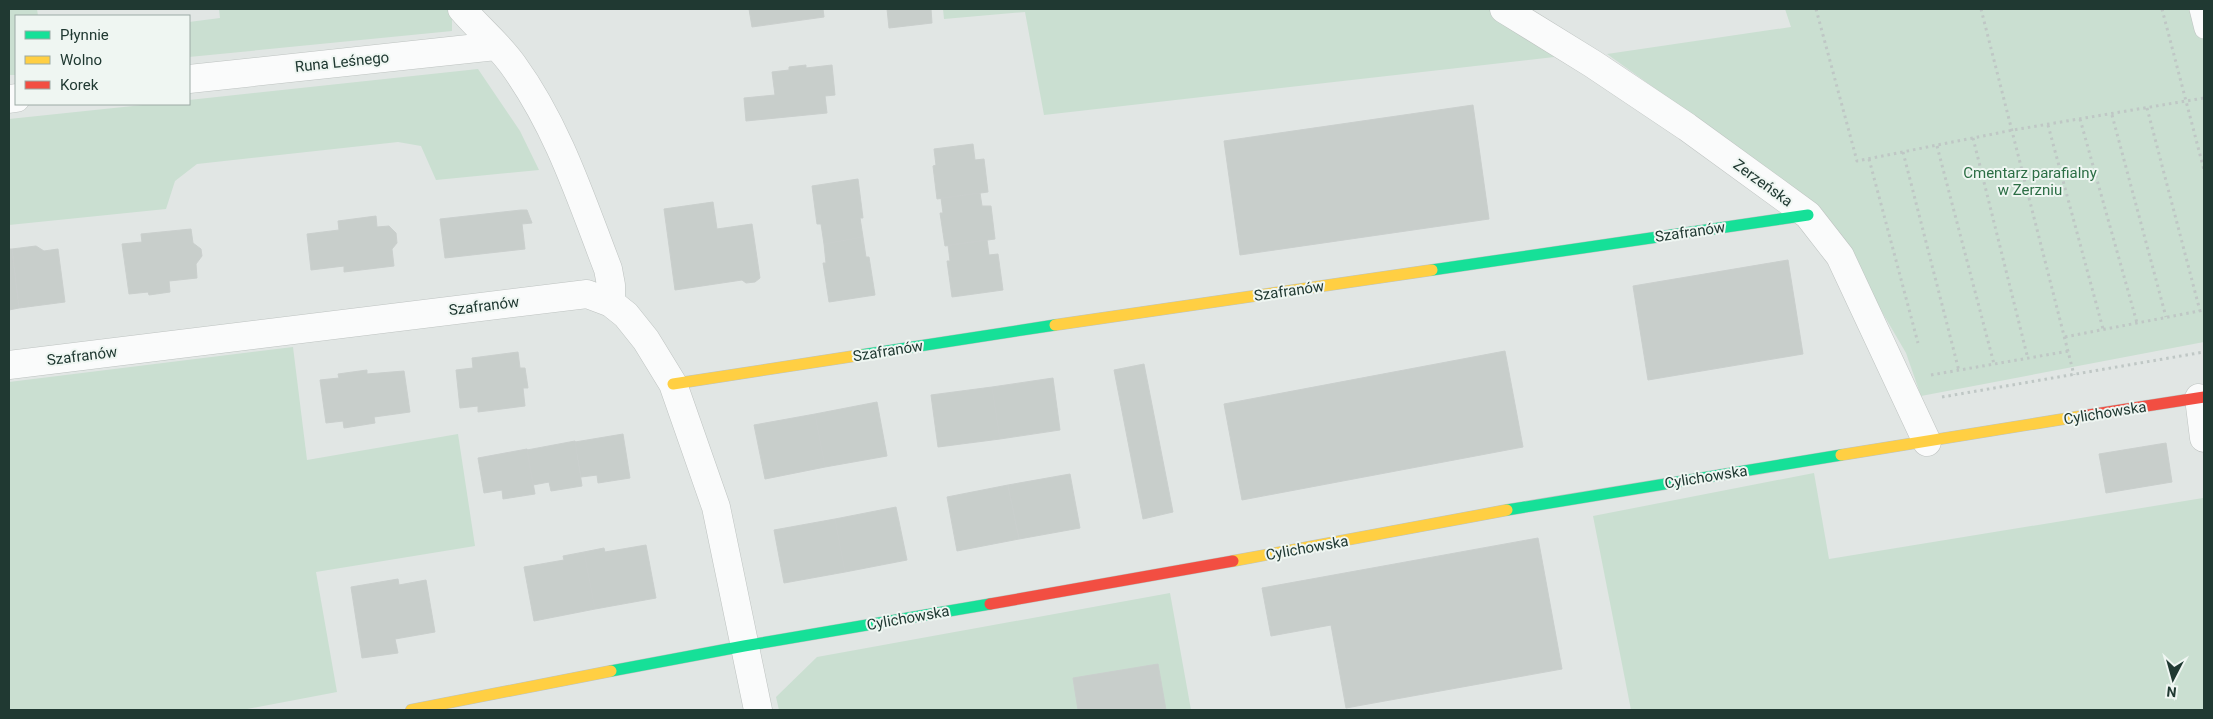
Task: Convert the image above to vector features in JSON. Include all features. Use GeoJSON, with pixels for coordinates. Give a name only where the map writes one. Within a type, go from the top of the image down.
{"type":"FeatureCollection","features":[{"type":"Feature","properties":{"kind":"street"},"geometry":{"type":"LineString","coordinates":[[462,9],[513,64],[541,108],[562,150],[608,269],[611,285],[611,303]]}},
{"type":"Feature","properties":{"kind":"street","name":"Zerzeńska"},"geometry":{"type":"LineString","coordinates":[[1504,9],[1593,64],[1687,127],[1808,215],[1840,256],[1927,442]]}},
{"type":"Feature","properties":{"kind":"street","name":"Runa Leśnego"},"geometry":{"type":"LineString","coordinates":[[190,79],[496,46]]}},
{"type":"Feature","properties":{"kind":"street","name":"Szafranów"},"geometry":{"type":"LineString","coordinates":[[9,365],[587,294],[611,303],[626,315],[646,340],[673,384],[1042,327],[1808,215]]}},
{"type":"Feature","properties":{"kind":"street"},"geometry":{"type":"LineString","coordinates":[[673,384],[716,507],[758,710]]}},
{"type":"Feature","properties":{"kind":"street"},"geometry":{"type":"LineString","coordinates":[[2202,397],[2204,438]]}},
{"type":"Feature","properties":{"kind":"street","name":"Cylichowska"},"geometry":{"type":"LineString","coordinates":[[411,710],[744,646],[1204,566],[1567,499],[2202,397]]}},
{"type":"Feature","properties":{"kind":"lane"},"geometry":{"type":"LineString","coordinates":[[2199,9],[2204,29]]}},
{"type":"Feature","properties":{"kind":"path"},"geometry":{"type":"LineString","coordinates":[[1816,9],[1857,162],[2013,130],[2112,115],[2204,98]]}},
{"type":"Feature","properties":{"kind":"path"},"geometry":{"type":"LineString","coordinates":[[1981,9],[2074,375]]}},
{"type":"Feature","properties":{"kind":"path"},"geometry":{"type":"LineString","coordinates":[[2162,9],[2204,170]]}},
{"type":"Feature","properties":{"kind":"path"},"geometry":{"type":"LineString","coordinates":[[2147,108],[2200,311]]}},
{"type":"Feature","properties":{"kind":"path"},"geometry":{"type":"LineString","coordinates":[[2112,115],[2166,317]]}},
{"type":"Feature","properties":{"kind":"path"},"geometry":{"type":"LineString","coordinates":[[2080,119],[2137,323]]}},
{"type":"Feature","properties":{"kind":"path"},"geometry":{"type":"LineString","coordinates":[[2048,125],[2103,330]]}},
{"type":"Feature","properties":{"kind":"path"},"geometry":{"type":"LineString","coordinates":[[1973,138],[2028,359]]}},
{"type":"Feature","properties":{"kind":"path"},"geometry":{"type":"LineString","coordinates":[[1938,146],[1994,364]]}},
{"type":"Feature","properties":{"kind":"path"},"geometry":{"type":"LineString","coordinates":[[1903,152],[1959,370]]}},
{"type":"Feature","properties":{"kind":"path"},"geometry":{"type":"LineString","coordinates":[[1869,159],[1919,348]]}},
{"type":"Feature","properties":{"kind":"path"},"geometry":{"type":"LineString","coordinates":[[2065,337],[2204,310]]}},
{"type":"Feature","properties":{"kind":"path"},"geometry":{"type":"LineString","coordinates":[[1927,376],[2069,351]]}},
{"type":"Feature","properties":{"kind":"path"},"geometry":{"type":"LineString","coordinates":[[1909,403],[2204,352]]}},
{"type":"Feature","properties":{"kind":"green space"},"geometry":{"type":"Polygon","coordinates":[[[9,9],[37,9],[38,15],[15,15],[15,75],[9,75],[9,9]]]}},
{"type":"Feature","properties":{"kind":"green space"},"geometry":{"type":"Polygon","coordinates":[[[219,9],[448,9],[452,18],[452,31],[190,57],[190,22],[220,18],[219,9]]]}},
{"type":"Feature","properties":{"kind":"green space"},"geometry":{"type":"Polygon","coordinates":[[[943,9],[1492,9],[1563,56],[1044,115],[1025,12],[944,19],[943,9]]]}},
{"type":"Feature","properties":{"kind":"green space","name":"Cmentarz parafialny w Zerzniu"},"geometry":{"type":"Polygon","coordinates":[[[1785,9],[2204,9],[2204,342],[1921,396],[1906,353],[1864,281],[1794,188],[1607,54],[1791,27],[1785,9]]]}},
{"type":"Feature","properties":{"kind":"green space"},"geometry":{"type":"Polygon","coordinates":[[[478,69],[520,131],[539,170],[436,180],[421,146],[398,142],[197,164],[175,181],[166,209],[9,225],[9,119],[142,105],[190,105],[190,100],[478,69]]]}},
{"type":"Feature","properties":{"kind":"green space"},"geometry":{"type":"Polygon","coordinates":[[[293,347],[307,460],[458,434],[475,546],[316,572],[337,692],[242,710],[9,710],[9,382],[293,347]]]}},
{"type":"Feature","properties":{"kind":"green space"},"geometry":{"type":"Polygon","coordinates":[[[1814,473],[1829,559],[2203,498],[2204,710],[1631,710],[1593,516],[1814,473]]]}},
{"type":"Feature","properties":{"kind":"green space"},"geometry":{"type":"Polygon","coordinates":[[[1170,593],[1191,710],[779,710],[776,697],[817,657],[1170,593]]]}},
{"type":"Feature","properties":{"kind":"building"},"geometry":{"type":"Polygon","coordinates":[[[749,9],[823,9],[824,17],[752,27],[749,9]]]}},
{"type":"Feature","properties":{"kind":"building"},"geometry":{"type":"Polygon","coordinates":[[[887,9],[931,9],[932,23],[889,28],[887,9]]]}},
{"type":"Feature","properties":{"kind":"building"},"geometry":{"type":"Polygon","coordinates":[[[806,65],[806,68],[832,65],[835,95],[825,96],[827,113],[746,121],[744,98],[775,95],[772,72],[806,65]]]}},
{"type":"Feature","properties":{"kind":"building"},"geometry":{"type":"Polygon","coordinates":[[[1473,105],[1489,219],[1240,255],[1224,141],[1473,105]]]}},
{"type":"Feature","properties":{"kind":"building"},"geometry":{"type":"Polygon","coordinates":[[[973,144],[975,160],[984,159],[988,192],[937,199],[933,166],[936,165],[934,149],[973,144]]]}},
{"type":"Feature","properties":{"kind":"building"},"geometry":{"type":"Polygon","coordinates":[[[858,179],[863,218],[860,218],[863,237],[824,244],[821,224],[817,224],[812,186],[858,179]]]}},
{"type":"Feature","properties":{"kind":"building"},"geometry":{"type":"Polygon","coordinates":[[[980,193],[982,206],[991,206],[995,239],[945,246],[940,213],[943,213],[941,198],[980,193]]]}},
{"type":"Feature","properties":{"kind":"building"},"geometry":{"type":"Polygon","coordinates":[[[713,202],[717,229],[752,224],[760,278],[755,282],[746,283],[742,280],[675,290],[664,209],[713,202]]]}},
{"type":"Feature","properties":{"kind":"building"},"geometry":{"type":"Polygon","coordinates":[[[527,210],[532,223],[522,224],[525,249],[445,258],[440,219],[527,210]]]}},
{"type":"Feature","properties":{"kind":"building"},"geometry":{"type":"Polygon","coordinates":[[[376,216],[377,227],[389,226],[396,233],[397,243],[392,249],[394,266],[344,272],[344,266],[311,270],[307,234],[339,230],[338,221],[376,216]]]}},
{"type":"Feature","properties":{"kind":"building"},"geometry":{"type":"Polygon","coordinates":[[[191,229],[193,243],[201,249],[202,256],[196,264],[197,278],[169,281],[170,292],[149,295],[148,292],[129,294],[122,244],[142,242],[141,234],[191,229]]]}},
{"type":"Feature","properties":{"kind":"building"},"geometry":{"type":"Polygon","coordinates":[[[863,237],[866,257],[869,257],[875,295],[829,302],[823,263],[826,263],[824,244],[863,237]]]}},
{"type":"Feature","properties":{"kind":"building"},"geometry":{"type":"Polygon","coordinates":[[[987,240],[989,255],[998,254],[1003,290],[952,297],[947,261],[950,261],[948,245],[987,240]]]}},
{"type":"Feature","properties":{"kind":"building"},"geometry":{"type":"Polygon","coordinates":[[[36,246],[44,251],[58,249],[65,302],[19,308],[12,249],[36,246]]]}},
{"type":"Feature","properties":{"kind":"building"},"geometry":{"type":"Polygon","coordinates":[[[9,249],[12,249],[19,308],[9,310],[9,249]]]}},
{"type":"Feature","properties":{"kind":"building"},"geometry":{"type":"Polygon","coordinates":[[[1788,260],[1803,354],[1648,380],[1633,286],[1788,260]]]}},
{"type":"Feature","properties":{"kind":"building"},"geometry":{"type":"Polygon","coordinates":[[[1505,351],[1523,447],[1242,500],[1224,404],[1505,351]]]}},
{"type":"Feature","properties":{"kind":"building"},"geometry":{"type":"Polygon","coordinates":[[[518,352],[520,368],[525,368],[528,388],[523,388],[525,406],[478,412],[478,406],[460,408],[456,370],[473,368],[472,358],[518,352]]]}},
{"type":"Feature","properties":{"kind":"building"},"geometry":{"type":"Polygon","coordinates":[[[1144,364],[1173,512],[1143,519],[1114,370],[1144,364]]]}},
{"type":"Feature","properties":{"kind":"building"},"geometry":{"type":"Polygon","coordinates":[[[367,370],[367,374],[404,371],[410,412],[374,417],[375,423],[344,428],[343,421],[326,423],[320,380],[339,378],[338,374],[367,370]]]}},
{"type":"Feature","properties":{"kind":"building"},"geometry":{"type":"Polygon","coordinates":[[[1053,378],[1060,430],[1000,439],[992,387],[1053,378]]]}},
{"type":"Feature","properties":{"kind":"building"},"geometry":{"type":"Polygon","coordinates":[[[992,387],[1000,439],[938,447],[931,395],[992,387]]]}},
{"type":"Feature","properties":{"kind":"building"},"geometry":{"type":"Polygon","coordinates":[[[877,402],[887,456],[825,467],[815,414],[877,402]]]}},
{"type":"Feature","properties":{"kind":"building"},"geometry":{"type":"Polygon","coordinates":[[[815,414],[825,467],[765,479],[754,425],[815,414]]]}},
{"type":"Feature","properties":{"kind":"building"},"geometry":{"type":"Polygon","coordinates":[[[623,434],[630,478],[598,483],[597,475],[581,477],[575,442],[623,434]]]}},
{"type":"Feature","properties":{"kind":"building"},"geometry":{"type":"Polygon","coordinates":[[[575,441],[582,486],[551,491],[549,482],[533,485],[527,450],[575,441]]]}},
{"type":"Feature","properties":{"kind":"building"},"geometry":{"type":"Polygon","coordinates":[[[2166,443],[2172,482],[2106,493],[2099,454],[2166,443]]]}},
{"type":"Feature","properties":{"kind":"building"},"geometry":{"type":"Polygon","coordinates":[[[527,449],[535,494],[503,499],[502,490],[484,493],[478,458],[527,449]]]}},
{"type":"Feature","properties":{"kind":"building"},"geometry":{"type":"Polygon","coordinates":[[[1070,474],[1080,528],[1019,539],[1008,485],[1070,474]]]}},
{"type":"Feature","properties":{"kind":"building"},"geometry":{"type":"Polygon","coordinates":[[[1008,485],[1019,539],[957,551],[947,497],[1008,485]]]}},
{"type":"Feature","properties":{"kind":"building"},"geometry":{"type":"Polygon","coordinates":[[[896,507],[907,560],[845,572],[835,519],[896,507]]]}},
{"type":"Feature","properties":{"kind":"building"},"geometry":{"type":"Polygon","coordinates":[[[835,519],[845,572],[784,583],[774,530],[835,519]]]}},
{"type":"Feature","properties":{"kind":"building"},"geometry":{"type":"Polygon","coordinates":[[[1538,538],[1562,669],[1346,708],[1331,625],[1271,636],[1262,588],[1538,538]]]}},
{"type":"Feature","properties":{"kind":"building"},"geometry":{"type":"Polygon","coordinates":[[[646,545],[656,598],[595,609],[584,552],[604,548],[605,552],[646,545]]]}},
{"type":"Feature","properties":{"kind":"building"},"geometry":{"type":"Polygon","coordinates":[[[584,552],[595,609],[534,621],[524,567],[564,560],[563,556],[584,552]]]}},
{"type":"Feature","properties":{"kind":"building"},"geometry":{"type":"Polygon","coordinates":[[[398,579],[399,585],[426,580],[435,632],[395,639],[398,653],[362,658],[351,587],[398,579]]]}},
{"type":"Feature","properties":{"kind":"building"},"geometry":{"type":"Polygon","coordinates":[[[1158,664],[1166,710],[1078,710],[1073,678],[1158,664]]]}},
{"type":"Feature","properties":{"kind":"traffic: fast"},"geometry":{"type":"LineString","coordinates":[[1432,270],[1808,215]]}},
{"type":"Feature","properties":{"kind":"traffic: fast"},"geometry":{"type":"LineString","coordinates":[[861,355],[1055,325]]}},
{"type":"Feature","properties":{"kind":"traffic: fast"},"geometry":{"type":"LineString","coordinates":[[1507,510],[1841,455]]}},
{"type":"Feature","properties":{"kind":"traffic: fast"},"geometry":{"type":"LineString","coordinates":[[611,671],[990,604]]}},
{"type":"Feature","properties":{"kind":"traffic: slow"},"geometry":{"type":"LineString","coordinates":[[1055,325],[1432,270]]}},
{"type":"Feature","properties":{"kind":"traffic: slow"},"geometry":{"type":"LineString","coordinates":[[673,384],[861,355]]}},
{"type":"Feature","properties":{"kind":"traffic: slow"},"geometry":{"type":"LineString","coordinates":[[1841,455],[2082,416]]}},
{"type":"Feature","properties":{"kind":"traffic: slow"},"geometry":{"type":"LineString","coordinates":[[1233,561],[1507,510]]}},
{"type":"Feature","properties":{"kind":"traffic: slow"},"geometry":{"type":"LineString","coordinates":[[411,710],[611,671]]}},
{"type":"Feature","properties":{"kind":"traffic: jam"},"geometry":{"type":"LineString","coordinates":[[2082,416],[2204,397]]}},
{"type":"Feature","properties":{"kind":"traffic: jam"},"geometry":{"type":"LineString","coordinates":[[990,604],[1233,561]]}}]}
